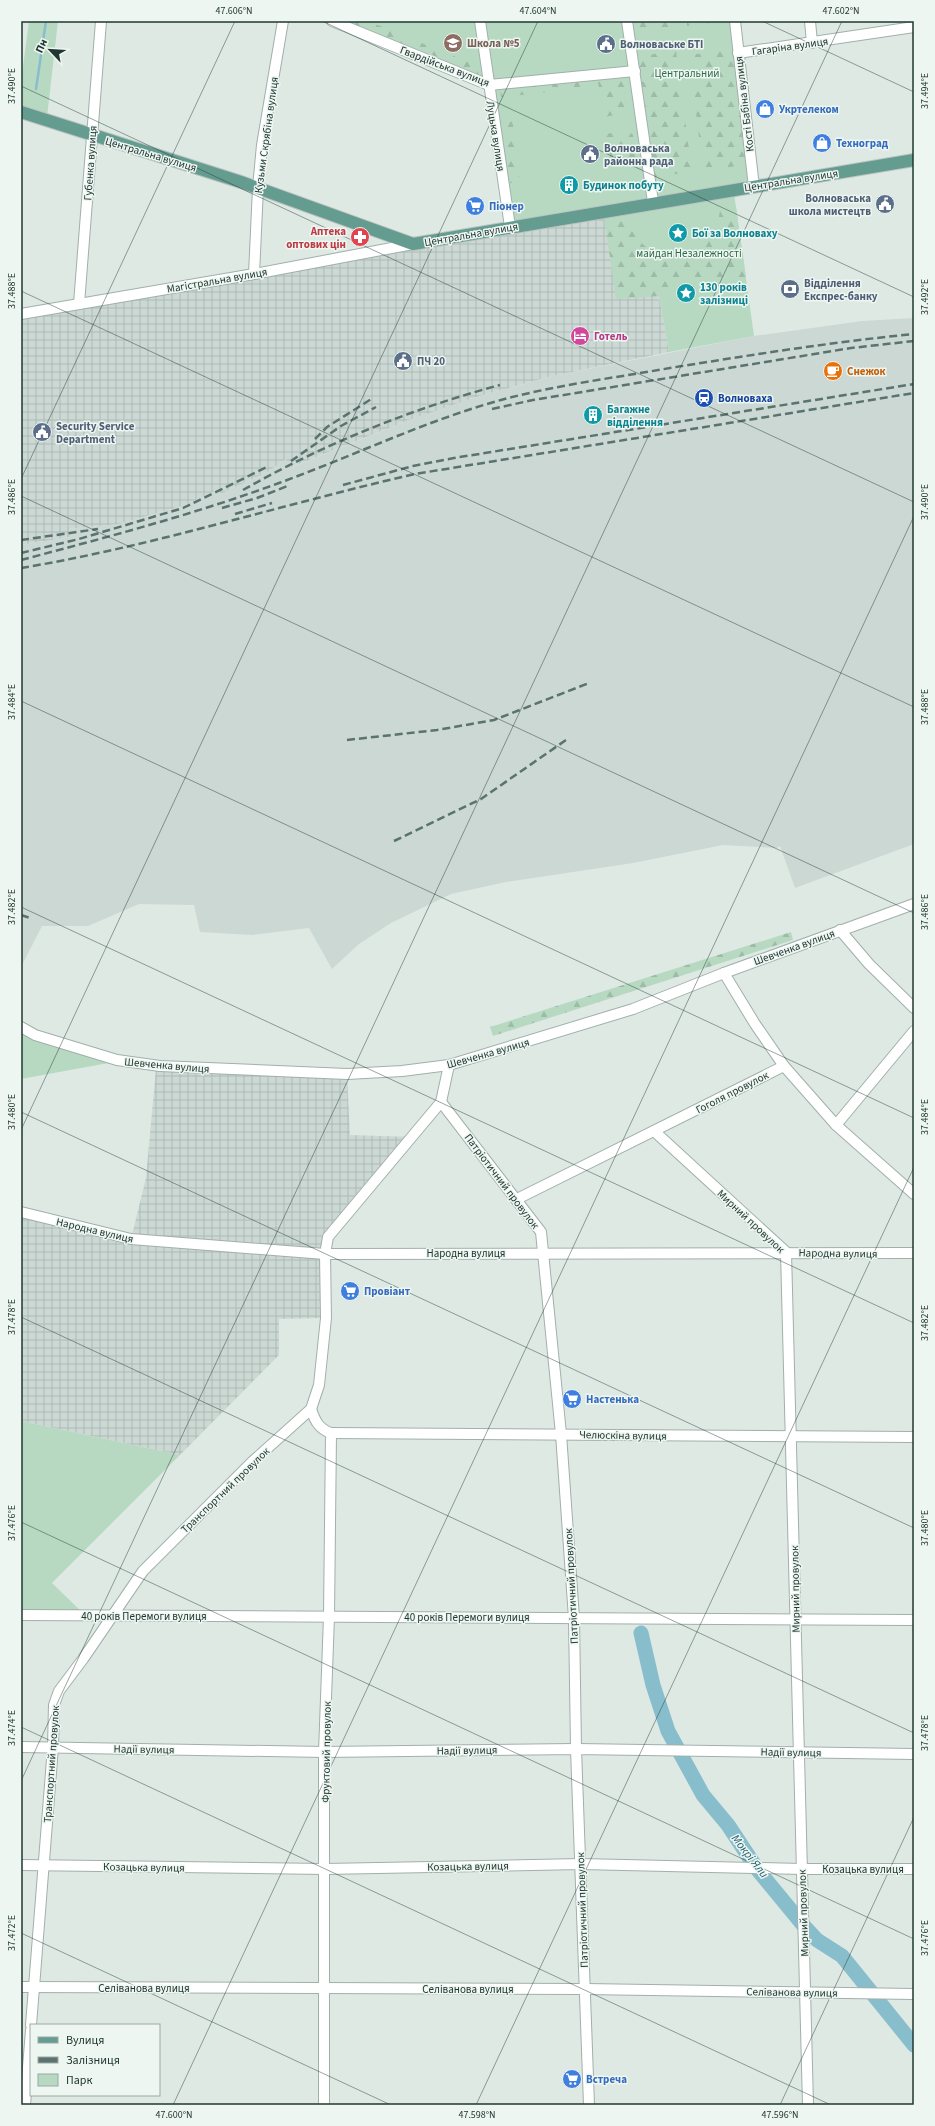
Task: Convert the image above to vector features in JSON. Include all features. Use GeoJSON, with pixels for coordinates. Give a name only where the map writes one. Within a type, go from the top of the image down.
{"type":"FeatureCollection","features":[{"type":"Feature","properties":{"kind":"main road","name":"Центральна вулиця"},"geometry":{"type":"LineString","coordinates":[[21,112],[258,188],[413,244],[653,202],[754,187],[914,160]]}},
{"type":"Feature","properties":{"kind":"street","name":"Губенка вулиця"},"geometry":{"type":"LineString","coordinates":[[79,304],[101,21]]}},
{"type":"Feature","properties":{"kind":"street","name":"Кузьми Скрябіна вулиця"},"geometry":{"type":"LineString","coordinates":[[254,274],[258,188],[262,145],[283,21]]}},
{"type":"Feature","properties":{"kind":"street","name":"Гвардійська вулиця"},"geometry":{"type":"LineString","coordinates":[[332,21],[489,85],[634,71]]}},
{"type":"Feature","properties":{"kind":"street","name":"Луцька вулиця"},"geometry":{"type":"LineString","coordinates":[[480,21],[510,227]]}},
{"type":"Feature","properties":{"kind":"street"},"geometry":{"type":"LineString","coordinates":[[627,21],[653,202]]}},
{"type":"Feature","properties":{"kind":"street","name":"Кості Бабіна вулиця"},"geometry":{"type":"LineString","coordinates":[[734,21],[754,187]]}},
{"type":"Feature","properties":{"kind":"street"},"geometry":{"type":"LineString","coordinates":[[810,21],[812,43]]}},
{"type":"Feature","properties":{"kind":"street","name":"Гагаріна вулиця"},"geometry":{"type":"LineString","coordinates":[[738,53],[914,28]]}},
{"type":"Feature","properties":{"kind":"street","name":"Магістральна вулиця"},"geometry":{"type":"LineString","coordinates":[[21,314],[254,274],[413,244]]}},
{"type":"Feature","properties":{"kind":"street","name":"Шевченка вулиця"},"geometry":{"type":"LineString","coordinates":[[21,1028],[35,1035],[117,1060],[160,1066],[347,1074],[402,1071],[449,1065],[633,1009],[724,972],[914,904]]}},
{"type":"Feature","properties":{"kind":"street"},"geometry":{"type":"LineString","coordinates":[[840,930],[874,969],[914,1008]]}},
{"type":"Feature","properties":{"kind":"street"},"geometry":{"type":"LineString","coordinates":[[724,972],[755,1024],[784,1066],[836,1125],[914,1194]]}},
{"type":"Feature","properties":{"kind":"street"},"geometry":{"type":"LineString","coordinates":[[836,1125],[914,1031]]}},
{"type":"Feature","properties":{"kind":"street"},"geometry":{"type":"LineString","coordinates":[[331,1433],[323,1430],[315,1421],[311,1409],[319,1385],[326,1318],[325,1254],[328,1237],[441,1102],[449,1065]]}},
{"type":"Feature","properties":{"kind":"street","name":"Гоголя провулок"},"geometry":{"type":"LineString","coordinates":[[518,1199],[784,1066]]}},
{"type":"Feature","properties":{"kind":"street","name":"Патріотичний провулок"},"geometry":{"type":"LineString","coordinates":[[441,1102],[518,1199],[541,1232],[562,1434],[574,1618],[576,1749],[589,2105]]}},
{"type":"Feature","properties":{"kind":"street","name":"Мирний провулок"},"geometry":{"type":"LineString","coordinates":[[654,1131],[786,1252],[792,1437],[808,2105]]}},
{"type":"Feature","properties":{"kind":"street","name":"Народна вулиця"},"geometry":{"type":"LineString","coordinates":[[21,1212],[131,1239],[325,1254],[786,1252],[914,1253]]}},
{"type":"Feature","properties":{"kind":"street","name":"Транспортний провулок"},"geometry":{"type":"LineString","coordinates":[[31,2024],[53,1747],[54,1705],[59,1691],[83,1659],[143,1571],[252,1462],[311,1409]]}},
{"type":"Feature","properties":{"kind":"street","name":"Челюскіна вулиця"},"geometry":{"type":"LineString","coordinates":[[331,1433],[914,1437]]}},
{"type":"Feature","properties":{"kind":"street","name":"Фруктовий провулок"},"geometry":{"type":"LineString","coordinates":[[324,2105],[324,1752],[329,1617],[331,1433]]}},
{"type":"Feature","properties":{"kind":"street","name":"40 років Перемоги вулиця"},"geometry":{"type":"LineString","coordinates":[[21,1615],[914,1620]]}},
{"type":"Feature","properties":{"kind":"street","name":"Надії вулиця"},"geometry":{"type":"LineString","coordinates":[[21,1747],[324,1752],[576,1749],[914,1754]]}},
{"type":"Feature","properties":{"kind":"street","name":"Козацька вулиця"},"geometry":{"type":"LineString","coordinates":[[21,1866],[325,1869],[581,1864],[802,1870],[914,1869]]}},
{"type":"Feature","properties":{"kind":"street","name":"Селіванова вулиця"},"geometry":{"type":"LineString","coordinates":[[21,1987],[585,1989],[914,1994]]}},
{"type":"Feature","properties":{"kind":"street"},"geometry":{"type":"LineString","coordinates":[[25,2105],[30,2042]]}},
{"type":"Feature","properties":{"kind":"shaded area"},"geometry":{"type":"Polygon","coordinates":[[[604,215],[659,296],[669,352],[548,377],[473,398],[409,420],[289,468],[286,459],[269,471],[221,494],[219,489],[185,505],[119,524],[69,529],[69,537],[21,545],[21,314],[604,215]]]}},
{"type":"Feature","properties":{"kind":"shaded area"},"geometry":{"type":"Polygon","coordinates":[[[914,318],[914,844],[795,888],[780,846],[777,848],[723,845],[633,863],[506,882],[451,894],[391,923],[359,944],[332,969],[309,928],[252,935],[200,932],[194,905],[139,904],[88,926],[42,926],[21,967],[21,545],[69,537],[69,529],[119,524],[185,505],[219,489],[221,494],[269,471],[286,459],[290,468],[439,408],[548,377],[754,336],[862,321],[914,318]]]}},
{"type":"Feature","properties":{"kind":"shaded area"},"geometry":{"type":"Polygon","coordinates":[[[156,1068],[347,1076],[350,1135],[412,1137],[328,1237],[326,1318],[279,1319],[279,1355],[180,1455],[21,1421],[21,1212],[131,1239],[146,1178],[156,1068]]]}},
{"type":"Feature","properties":{"kind":"green space"},"geometry":{"type":"Polygon","coordinates":[[[29,21],[58,21],[47,117],[21,108],[21,82],[29,21]]]}},
{"type":"Feature","properties":{"kind":"green space","name":"Центральний"},"geometry":{"type":"Polygon","coordinates":[[[332,21],[735,21],[753,183],[510,224],[489,85],[332,21]]]}},
{"type":"Feature","properties":{"kind":"green space"},"geometry":{"type":"Polygon","coordinates":[[[344,21],[368,21],[480,67],[477,77],[344,21]]]}},
{"type":"Feature","properties":{"kind":"green space"},"geometry":{"type":"Polygon","coordinates":[[[632,21],[669,21],[669,27],[644,31],[647,55],[676,51],[692,172],[653,177],[632,21]]]}},
{"type":"Feature","properties":{"kind":"green space"},"geometry":{"type":"Polygon","coordinates":[[[687,21],[726,21],[687,26],[687,21]]]}},
{"type":"Feature","properties":{"kind":"green space"},"geometry":{"type":"Polygon","coordinates":[[[732,50],[746,165],[703,170],[689,55],[732,50]]]}},
{"type":"Feature","properties":{"kind":"green space"},"geometry":{"type":"Polygon","coordinates":[[[624,77],[629,108],[626,113],[604,117],[598,82],[624,77]]]}},
{"type":"Feature","properties":{"kind":"green space"},"geometry":{"type":"Polygon","coordinates":[[[590,80],[590,88],[501,97],[500,88],[590,80]]]}},
{"type":"Feature","properties":{"kind":"green space"},"geometry":{"type":"Polygon","coordinates":[[[512,118],[520,182],[509,183],[501,119],[512,118]]]}},
{"type":"Feature","properties":{"kind":"green space"},"geometry":{"type":"Polygon","coordinates":[[[628,130],[633,135],[637,158],[611,162],[606,134],[628,130]]]}},
{"type":"Feature","properties":{"kind":"green space","name":"майдан Незалежності"},"geometry":{"type":"Polygon","coordinates":[[[734,193],[754,336],[669,352],[659,296],[616,299],[604,215],[734,193]]]}},
{"type":"Feature","properties":{"kind":"green space"},"geometry":{"type":"Polygon","coordinates":[[[736,207],[746,277],[704,286],[685,278],[675,292],[659,296],[616,299],[604,215],[627,211],[638,238],[645,246],[661,254],[679,255],[688,253],[704,244],[714,231],[720,209],[736,207]]]}},
{"type":"Feature","properties":{"kind":"green space"},"geometry":{"type":"Polygon","coordinates":[[[791,932],[793,940],[493,1036],[490,1027],[791,932]]]}},
{"type":"Feature","properties":{"kind":"green space"},"geometry":{"type":"Polygon","coordinates":[[[21,1027],[114,1062],[21,1079],[21,1027]]]}},
{"type":"Feature","properties":{"kind":"green space"},"geometry":{"type":"Polygon","coordinates":[[[21,1421],[180,1455],[52,1583],[86,1616],[21,1615],[21,1421]]]}},
{"type":"Feature","properties":{"kind":"waterway"},"geometry":{"type":"LineString","coordinates":[[36,89],[46,21]]}},
{"type":"Feature","properties":{"kind":"waterway","name":"Мокрі Яли"},"geometry":{"type":"LineString","coordinates":[[641,1633],[653,1685],[668,1731],[703,1795],[728,1825],[757,1869],[804,1926],[817,1940],[842,1956],[914,2045]]}},
{"type":"Feature","properties":{"kind":"railway"},"geometry":{"type":"LineString","coordinates":[[21,560],[119,534],[215,505],[307,473],[389,439],[445,418],[501,400],[585,382],[731,358],[914,334]]}},
{"type":"Feature","properties":{"kind":"railway"},"geometry":{"type":"LineString","coordinates":[[492,409],[533,400],[851,348],[914,341]]}},
{"type":"Feature","properties":{"kind":"railway"},"geometry":{"type":"LineString","coordinates":[[343,485],[413,466],[454,458],[914,384]]}},
{"type":"Feature","properties":{"kind":"railway"},"geometry":{"type":"LineString","coordinates":[[243,490],[274,473],[368,429],[434,405],[500,385]]}},
{"type":"Feature","properties":{"kind":"railway"},"geometry":{"type":"LineString","coordinates":[[21,568],[120,548],[415,474],[914,393]]}},
{"type":"Feature","properties":{"kind":"railway"},"geometry":{"type":"LineString","coordinates":[[315,439],[327,427],[373,398]]}},
{"type":"Feature","properties":{"kind":"railway"},"geometry":{"type":"LineString","coordinates":[[291,461],[341,426],[376,407]]}},
{"type":"Feature","properties":{"kind":"railway"},"geometry":{"type":"LineString","coordinates":[[21,553],[79,539],[183,508],[267,467]]}},
{"type":"Feature","properties":{"kind":"railway"},"geometry":{"type":"LineString","coordinates":[[222,508],[257,498],[290,485]]}},
{"type":"Feature","properties":{"kind":"railway"},"geometry":{"type":"LineString","coordinates":[[235,514],[272,503]]}},
{"type":"Feature","properties":{"kind":"railway"},"geometry":{"type":"LineString","coordinates":[[21,540],[98,529]]}},
{"type":"Feature","properties":{"kind":"railway"},"geometry":{"type":"LineString","coordinates":[[347,740],[437,730],[494,720],[589,683]]}},
{"type":"Feature","properties":{"kind":"railway"},"geometry":{"type":"LineString","coordinates":[[394,841],[481,799],[566,740]]}},
{"type":"Feature","properties":{"kind":"railway"},"geometry":{"type":"LineString","coordinates":[[21,915],[30,918]]}},
{"type":"Feature","properties":{"kind":"place","name":"Школа №5"},"geometry":{"type":"Point","coordinates":[453,43]}},
{"type":"Feature","properties":{"kind":"place","name":"Волноваське БТІ"},"geometry":{"type":"Point","coordinates":[606,44]}},
{"type":"Feature","properties":{"kind":"place","name":"Укртелеком"},"geometry":{"type":"Point","coordinates":[765,109]}},
{"type":"Feature","properties":{"kind":"place","name":"Техноград"},"geometry":{"type":"Point","coordinates":[822,143]}},
{"type":"Feature","properties":{"kind":"place","name":"Волноваська районна рада"},"geometry":{"type":"Point","coordinates":[590,154]}},
{"type":"Feature","properties":{"kind":"place","name":"Будинок побуту"},"geometry":{"type":"Point","coordinates":[569,185]}},
{"type":"Feature","properties":{"kind":"place","name":"Волноваська школа мистецтв"},"geometry":{"type":"Point","coordinates":[885,204]}},
{"type":"Feature","properties":{"kind":"place","name":"Піонер"},"geometry":{"type":"Point","coordinates":[475,206]}},
{"type":"Feature","properties":{"kind":"place","name":"Бої за Волноваху"},"geometry":{"type":"Point","coordinates":[678,233]}},
{"type":"Feature","properties":{"kind":"place","name":"Аптека оптових цін"},"geometry":{"type":"Point","coordinates":[360,237]}},
{"type":"Feature","properties":{"kind":"place","name":"Відділення Експрес-банку"},"geometry":{"type":"Point","coordinates":[790,289]}},
{"type":"Feature","properties":{"kind":"place","name":"130 років залізниці"},"geometry":{"type":"Point","coordinates":[686,293]}},
{"type":"Feature","properties":{"kind":"place","name":"Готель"},"geometry":{"type":"Point","coordinates":[580,336]}},
{"type":"Feature","properties":{"kind":"place","name":"ПЧ 20"},"geometry":{"type":"Point","coordinates":[403,361]}},
{"type":"Feature","properties":{"kind":"place","name":"Снежок"},"geometry":{"type":"Point","coordinates":[833,371]}},
{"type":"Feature","properties":{"kind":"place","name":"Волноваха"},"geometry":{"type":"Point","coordinates":[704,398]}},
{"type":"Feature","properties":{"kind":"place","name":"Багажне відділення"},"geometry":{"type":"Point","coordinates":[593,415]}},
{"type":"Feature","properties":{"kind":"place","name":"Security Service Department"},"geometry":{"type":"Point","coordinates":[42,432]}},
{"type":"Feature","properties":{"kind":"place","name":"Провіант"},"geometry":{"type":"Point","coordinates":[350,1291]}},
{"type":"Feature","properties":{"kind":"place","name":"Настенька"},"geometry":{"type":"Point","coordinates":[572,1399]}},
{"type":"Feature","properties":{"kind":"place","name":"Встреча"},"geometry":{"type":"Point","coordinates":[572,2079]}}]}
